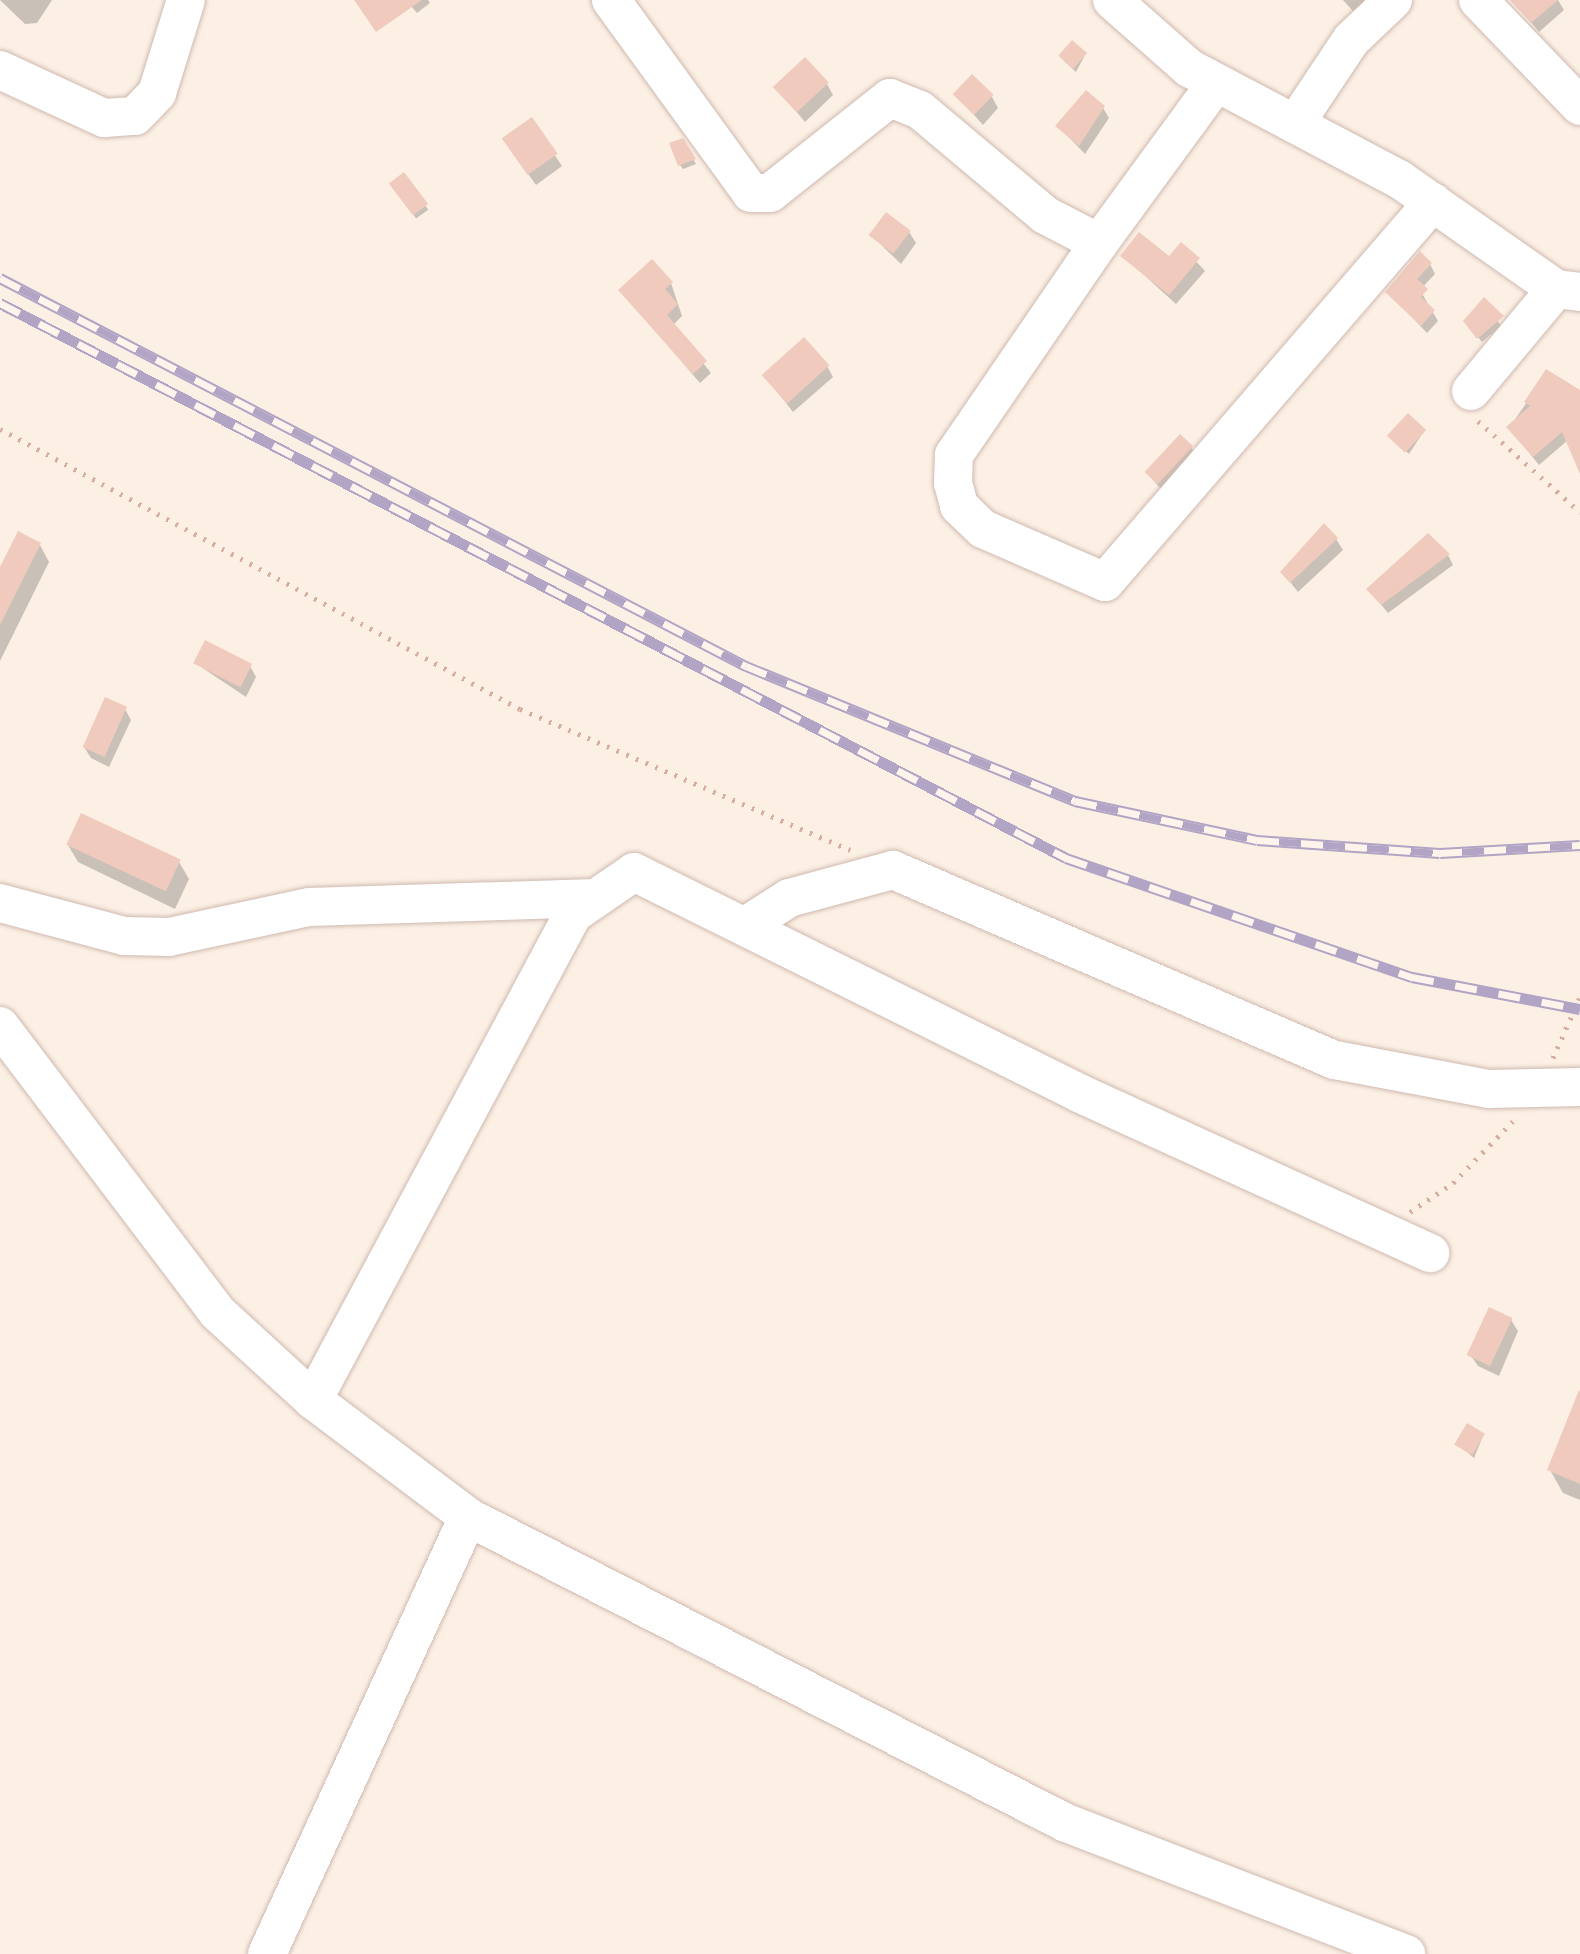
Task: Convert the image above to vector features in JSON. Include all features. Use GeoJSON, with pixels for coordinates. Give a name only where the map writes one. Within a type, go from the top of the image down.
{"type":"FeatureCollection","features":[{"type":"Feature","properties":{"kind":"street"},"geometry":{"type":"LineString","coordinates":[[0,70],[104,118],[135,116],[157,93],[186,0]]}},
{"type":"Feature","properties":{"kind":"street"},"geometry":{"type":"LineString","coordinates":[[1112,0],[1216,83],[1432,202],[1568,291],[1472,391]]}},
{"type":"Feature","properties":{"kind":"street"},"geometry":{"type":"LineString","coordinates":[[1295,124],[1352,40],[1393,0]]}},
{"type":"Feature","properties":{"kind":"street"},"geometry":{"type":"LineString","coordinates":[[1478,0],[1580,106]]}},
{"type":"Feature","properties":{"kind":"street"},"geometry":{"type":"LineString","coordinates":[[633,8],[751,193],[770,193],[890,98],[920,110],[1045,214],[1099,243]]}},
{"type":"Feature","properties":{"kind":"street"},"geometry":{"type":"LineString","coordinates":[[1216,83],[1099,243],[954,455],[953,483],[959,506],[983,529],[1104,582],[1432,202]]}},
{"type":"Feature","properties":{"kind":"street"},"geometry":{"type":"LineString","coordinates":[[750,923],[789,898],[894,870],[1334,1060],[1488,1089],[1562,1088]]}},
{"type":"Feature","properties":{"kind":"street"},"geometry":{"type":"LineString","coordinates":[[0,903],[124,936],[169,937],[309,907],[588,898],[634,872],[750,923],[1082,1094],[1430,1253]]}},
{"type":"Feature","properties":{"kind":"street"},"geometry":{"type":"LineString","coordinates":[[312,1400],[588,898]]}},
{"type":"Feature","properties":{"kind":"street"},"geometry":{"type":"LineString","coordinates":[[0,1026],[217,1312],[312,1400],[468,1516],[1064,1822],[1406,1954]]}},
{"type":"Feature","properties":{"kind":"street"},"geometry":{"type":"LineString","coordinates":[[267,1954],[468,1516]]}},
{"type":"Feature","properties":{"kind":"path"},"geometry":{"type":"LineString","coordinates":[[1472,391],[1469,409],[1483,428],[1580,512]]}},
{"type":"Feature","properties":{"kind":"path"},"geometry":{"type":"LineString","coordinates":[[0,429],[488,693],[684,786],[894,870]]}},
{"type":"Feature","properties":{"kind":"path"},"geometry":{"type":"LineString","coordinates":[[1376,1229],[1453,1183],[1562,1088],[1580,997]]}},
{"type":"Feature","properties":{"kind":"building"},"geometry":{"type":"Polygon","coordinates":[[[354,0],[422,0],[376,32],[354,0]]]}},
{"type":"Feature","properties":{"kind":"building"},"geometry":{"type":"Polygon","coordinates":[[[1510,0],[1558,0],[1531,23],[1510,0]]]}},
{"type":"Feature","properties":{"kind":"building"},"geometry":{"type":"Polygon","coordinates":[[[1072,40],[1087,53],[1073,69],[1058,56],[1072,40]]]}},
{"type":"Feature","properties":{"kind":"building"},"geometry":{"type":"Polygon","coordinates":[[[805,57],[829,83],[797,113],[773,87],[805,57]]]}},
{"type":"Feature","properties":{"kind":"building"},"geometry":{"type":"Polygon","coordinates":[[[972,74],[994,95],[974,115],[953,94],[972,74]]]}},
{"type":"Feature","properties":{"kind":"building"},"geometry":{"type":"Polygon","coordinates":[[[1086,90],[1105,106],[1079,146],[1055,126],[1086,90]]]}},
{"type":"Feature","properties":{"kind":"building"},"geometry":{"type":"Polygon","coordinates":[[[532,117],[558,154],[528,175],[502,138],[532,117]]]}},
{"type":"Feature","properties":{"kind":"building"},"geometry":{"type":"Polygon","coordinates":[[[683,138],[696,159],[678,166],[669,143],[683,138]]]}},
{"type":"Feature","properties":{"kind":"building"},"geometry":{"type":"Polygon","coordinates":[[[404,172],[428,204],[413,215],[389,183],[404,172]]]}},
{"type":"Feature","properties":{"kind":"building"},"geometry":{"type":"Polygon","coordinates":[[[886,212],[911,231],[893,254],[869,235],[886,212]]]}},
{"type":"Feature","properties":{"kind":"building"},"geometry":{"type":"Polygon","coordinates":[[[1139,232],[1169,256],[1181,242],[1200,258],[1169,295],[1120,256],[1139,232]]]}},
{"type":"Feature","properties":{"kind":"building"},"geometry":{"type":"Polygon","coordinates":[[[1420,251],[1432,263],[1417,279],[1428,289],[1421,297],[1435,310],[1421,326],[1385,292],[1420,251]]]}},
{"type":"Feature","properties":{"kind":"building"},"geometry":{"type":"Polygon","coordinates":[[[652,259],[673,282],[665,289],[678,304],[667,315],[707,361],[693,374],[618,290],[652,259]]]}},
{"type":"Feature","properties":{"kind":"building"},"geometry":{"type":"Polygon","coordinates":[[[1484,297],[1504,316],[1477,339],[1463,321],[1484,297]]]}},
{"type":"Feature","properties":{"kind":"building"},"geometry":{"type":"Polygon","coordinates":[[[804,337],[829,365],[787,403],[762,375],[804,337]]]}},
{"type":"Feature","properties":{"kind":"building"},"geometry":{"type":"Polygon","coordinates":[[[1546,369],[1580,390],[1580,474],[1562,432],[1533,457],[1506,427],[1530,406],[1524,402],[1546,369]]]}},
{"type":"Feature","properties":{"kind":"building"},"geometry":{"type":"Polygon","coordinates":[[[1408,413],[1426,430],[1405,453],[1387,436],[1408,413]]]}},
{"type":"Feature","properties":{"kind":"building"},"geometry":{"type":"Polygon","coordinates":[[[1180,434],[1193,446],[1158,484],[1145,472],[1180,434]]]}},
{"type":"Feature","properties":{"kind":"building"},"geometry":{"type":"Polygon","coordinates":[[[1324,523],[1338,538],[1290,583],[1280,572],[1324,523]]]}},
{"type":"Feature","properties":{"kind":"building"},"geometry":{"type":"Polygon","coordinates":[[[18,531],[41,543],[0,625],[0,567],[18,531]]]}},
{"type":"Feature","properties":{"kind":"building"},"geometry":{"type":"Polygon","coordinates":[[[1428,533],[1450,554],[1381,605],[1366,589],[1428,533]]]}},
{"type":"Feature","properties":{"kind":"building"},"geometry":{"type":"Polygon","coordinates":[[[205,640],[252,664],[240,687],[193,663],[205,640]]]}},
{"type":"Feature","properties":{"kind":"building"},"geometry":{"type":"Polygon","coordinates":[[[105,697],[127,707],[105,757],[83,747],[105,697]]]}},
{"type":"Feature","properties":{"kind":"building"},"geometry":{"type":"Polygon","coordinates":[[[81,813],[181,859],[166,891],[66,845],[81,813]]]}},
{"type":"Feature","properties":{"kind":"building"},"geometry":{"type":"Polygon","coordinates":[[[1489,1307],[1513,1318],[1490,1366],[1467,1355],[1489,1307]]]}},
{"type":"Feature","properties":{"kind":"building"},"geometry":{"type":"Polygon","coordinates":[[[1580,1391],[1580,1484],[1547,1470],[1580,1391]]]}},
{"type":"Feature","properties":{"kind":"building"},"geometry":{"type":"Polygon","coordinates":[[[1467,1423],[1485,1434],[1472,1455],[1454,1444],[1467,1423]]]}},
{"type":"Feature","properties":{"kind":"railway"},"geometry":{"type":"LineString","coordinates":[[0,278],[746,666],[1075,801],[1257,840],[1440,853],[1580,845]]}},
{"type":"Feature","properties":{"kind":"railway"},"geometry":{"type":"LineString","coordinates":[[0,303],[1066,858],[1412,977],[1580,1009]]}}]}
